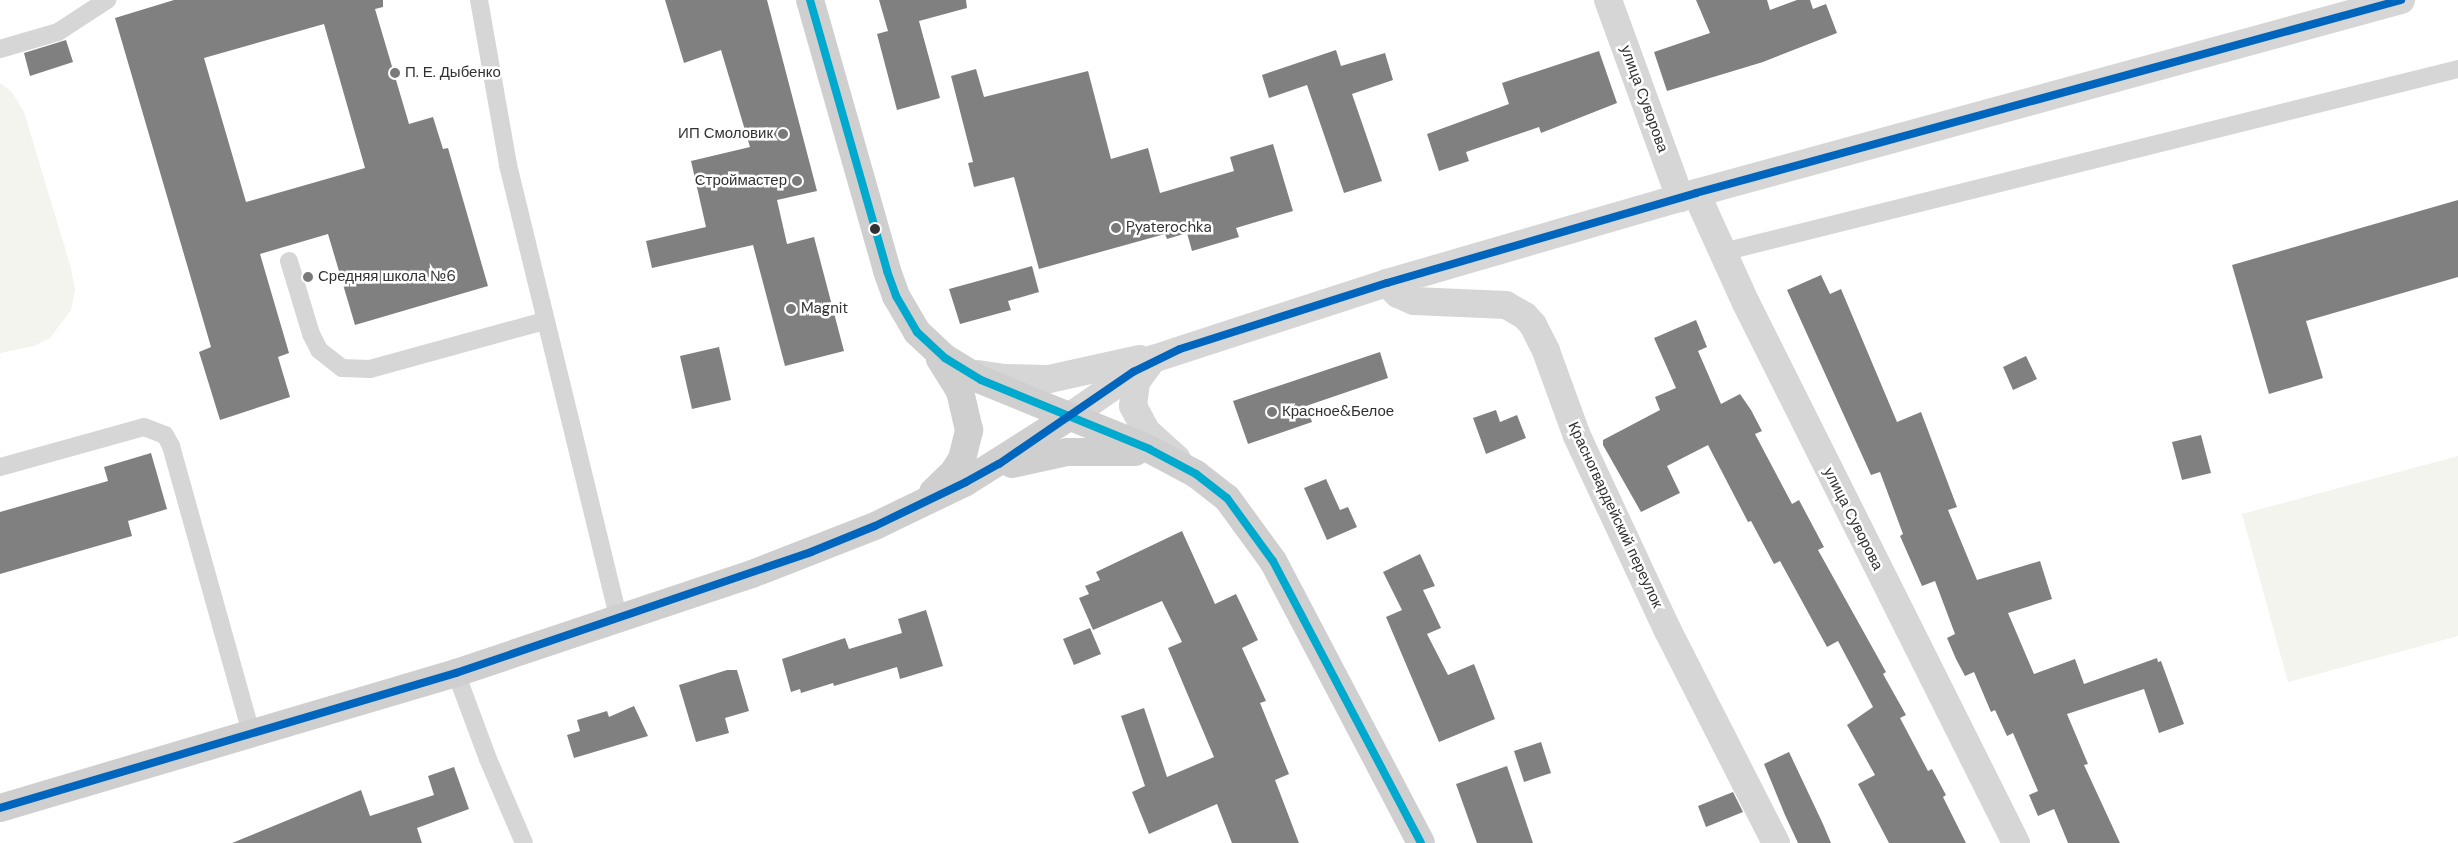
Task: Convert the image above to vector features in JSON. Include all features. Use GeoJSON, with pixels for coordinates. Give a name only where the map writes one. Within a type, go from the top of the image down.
{"type":"FeatureCollection","features":[{"type":"Feature","properties":{"kind":"street"},"geometry":{"type":"LineString","coordinates":[[810,0],[887,271],[905,314],[952,376],[965,404],[969,430],[967,445],[953,473],[924,499],[901,514]]}},
{"type":"Feature","properties":{"kind":"street","name":"улица Суворова"},"geometry":{"type":"LineString","coordinates":[[1608,0],[1688,196],[1723,252],[2016,843]]}},
{"type":"Feature","properties":{"kind":"street"},"geometry":{"type":"LineString","coordinates":[[0,808],[252,736],[456,673],[620,620],[811,552],[901,514],[966,482],[1069,418],[1153,359],[1180,349],[1387,283],[1688,196],[2401,0]]}},
{"type":"Feature","properties":{"kind":"street","name":"Красногвардейский переулок"},"geometry":{"type":"LineString","coordinates":[[1387,283],[1398,294],[1414,301],[1506,306],[1525,316],[1533,325],[1546,351],[1571,422],[1656,604],[1776,843]]}},
{"type":"Feature","properties":{"kind":"street"},"geometry":{"type":"LineString","coordinates":[[931,347],[961,369],[1186,468]]}},
{"type":"Feature","properties":{"kind":"street"},"geometry":{"type":"LineString","coordinates":[[961,369],[1003,378],[1049,378],[1086,373],[1180,349]]}},
{"type":"Feature","properties":{"kind":"street"},"geometry":{"type":"LineString","coordinates":[[1153,359],[1136,382],[1133,406],[1147,432],[1186,468],[1238,511],[1273,561],[1421,843]]}},
{"type":"Feature","properties":{"kind":"street"},"geometry":{"type":"LineString","coordinates":[[966,482],[1025,460],[1090,450],[1130,451],[1186,468]]}},
{"type":"Feature","properties":{"kind":"lane"},"geometry":{"type":"LineString","coordinates":[[0,49],[58,32],[107,0]]}},
{"type":"Feature","properties":{"kind":"lane"},"geometry":{"type":"LineString","coordinates":[[479,0],[508,165],[544,321],[620,620]]}},
{"type":"Feature","properties":{"kind":"lane"},"geometry":{"type":"LineString","coordinates":[[1723,252],[2458,69]]}},
{"type":"Feature","properties":{"kind":"lane"},"geometry":{"type":"LineString","coordinates":[[289,261],[310,334],[319,350],[342,368],[370,368],[544,321]]}},
{"type":"Feature","properties":{"kind":"lane"},"geometry":{"type":"LineString","coordinates":[[0,467],[144,426],[165,435],[171,446],[252,736]]}},
{"type":"Feature","properties":{"kind":"lane"},"geometry":{"type":"LineString","coordinates":[[456,673],[488,759],[524,843]]}},
{"type":"Feature","properties":{"kind":"shaded area"},"geometry":{"type":"Polygon","coordinates":[[[0,83],[12,92],[24,112],[71,268],[75,290],[71,310],[50,338],[34,346],[0,353],[0,83]]]}},
{"type":"Feature","properties":{"kind":"shaded area"},"geometry":{"type":"Polygon","coordinates":[[[2458,456],[2458,636],[2288,682],[2242,514],[2458,456]]]}},
{"type":"Feature","properties":{"kind":"building"},"geometry":{"type":"Polygon","coordinates":[[[174,0],[383,0],[383,7],[375,9],[409,124],[433,117],[443,149],[448,148],[488,286],[355,325],[328,234],[260,254],[289,353],[278,357],[290,397],[220,420],[199,352],[211,347],[115,18],[174,0]],[[324,24],[204,58],[246,202],[365,168],[324,24]]]}},
{"type":"Feature","properties":{"kind":"building"},"geometry":{"type":"Polygon","coordinates":[[[665,0],[767,0],[817,191],[777,200],[787,244],[814,237],[844,351],[785,366],[753,245],[652,268],[646,241],[706,227],[691,161],[750,147],[721,50],[684,63],[665,0]]]}},
{"type":"Feature","properties":{"kind":"building"},"geometry":{"type":"Polygon","coordinates":[[[879,0],[966,0],[967,8],[919,21],[940,98],[897,110],[877,34],[888,31],[879,0]]]}},
{"type":"Feature","properties":{"kind":"building"},"geometry":{"type":"Polygon","coordinates":[[[1696,0],[1767,0],[1770,10],[1797,0],[1810,0],[1813,9],[1826,4],[1837,33],[1763,62],[1667,91],[1654,52],[1710,33],[1696,0]]]}},
{"type":"Feature","properties":{"kind":"building"},"geometry":{"type":"Polygon","coordinates":[[[66,40],[73,62],[30,76],[24,53],[66,40]]]}},
{"type":"Feature","properties":{"kind":"building"},"geometry":{"type":"Polygon","coordinates":[[[1336,50],[1341,66],[1385,53],[1393,80],[1352,94],[1382,181],[1344,193],[1307,85],[1269,98],[1262,75],[1336,50]]]}},
{"type":"Feature","properties":{"kind":"building"},"geometry":{"type":"Polygon","coordinates":[[[1599,51],[1617,103],[1541,133],[1539,127],[1466,152],[1469,161],[1439,171],[1427,134],[1509,104],[1502,83],[1599,51]]]}},
{"type":"Feature","properties":{"kind":"building"},"geometry":{"type":"Polygon","coordinates":[[[976,69],[984,97],[1088,71],[1111,159],[1148,148],[1160,193],[1234,171],[1230,157],[1273,144],[1293,211],[1236,228],[1239,237],[1192,251],[1187,233],[1167,239],[1165,234],[1039,269],[1014,177],[974,187],[968,163],[973,162],[951,76],[976,69]]]}},
{"type":"Feature","properties":{"kind":"building"},"geometry":{"type":"Polygon","coordinates":[[[2458,200],[2458,277],[2306,321],[2323,378],[2269,394],[2232,265],[2458,200]]]}},
{"type":"Feature","properties":{"kind":"building"},"geometry":{"type":"Polygon","coordinates":[[[1032,266],[1039,292],[1008,301],[1011,310],[960,324],[949,289],[1032,266]]]}},
{"type":"Feature","properties":{"kind":"building"},"geometry":{"type":"Polygon","coordinates":[[[1821,275],[1830,294],[1841,289],[1897,422],[1921,412],[1957,507],[1948,510],[1977,580],[2040,561],[2052,599],[2008,613],[2034,674],[2075,659],[2084,684],[2157,658],[2158,662],[2161,661],[2184,724],[2159,733],[2144,689],[2067,714],[2088,764],[2084,765],[2120,843],[2068,843],[2054,809],[2038,816],[2029,795],[2038,791],[2013,733],[2007,736],[1995,710],[1991,712],[1974,672],[1965,676],[1956,659],[1947,638],[1955,634],[1935,581],[1922,586],[1900,536],[1903,534],[1880,472],[1871,475],[1787,290],[1821,275]]]}},
{"type":"Feature","properties":{"kind":"building"},"geometry":{"type":"Polygon","coordinates":[[[1696,320],[1707,347],[1698,351],[1721,404],[1740,394],[1751,410],[1762,431],[1755,434],[1792,504],[1799,500],[1824,547],[1818,550],[1886,672],[1883,674],[1906,715],[1900,718],[1928,771],[1932,769],[1946,795],[1943,797],[1966,843],[1889,843],[1858,784],[1875,775],[1847,725],[1873,707],[1838,641],[1827,647],[1780,561],[1774,564],[1751,521],[1748,522],[1708,445],[1667,466],[1680,493],[1641,512],[1603,445],[1603,440],[1660,410],[1655,397],[1676,388],[1654,338],[1696,320]]]}},
{"type":"Feature","properties":{"kind":"building"},"geometry":{"type":"Polygon","coordinates":[[[719,347],[731,400],[692,409],[680,356],[719,347]]]}},
{"type":"Feature","properties":{"kind":"building"},"geometry":{"type":"Polygon","coordinates":[[[1380,352],[1388,378],[1306,406],[1312,422],[1248,444],[1233,401],[1380,352]]]}},
{"type":"Feature","properties":{"kind":"building"},"geometry":{"type":"Polygon","coordinates":[[[2026,356],[2037,379],[2013,390],[2003,367],[2026,356]]]}},
{"type":"Feature","properties":{"kind":"building"},"geometry":{"type":"Polygon","coordinates":[[[1496,410],[1500,422],[1517,415],[1526,438],[1486,454],[1473,418],[1496,410]]]}},
{"type":"Feature","properties":{"kind":"building"},"geometry":{"type":"Polygon","coordinates":[[[2201,435],[2211,473],[2182,480],[2172,442],[2201,435]]]}},
{"type":"Feature","properties":{"kind":"building"},"geometry":{"type":"Polygon","coordinates":[[[151,453],[167,509],[128,521],[132,536],[0,574],[0,512],[108,481],[104,467],[151,453]]]}},
{"type":"Feature","properties":{"kind":"building"},"geometry":{"type":"Polygon","coordinates":[[[1326,479],[1340,510],[1348,507],[1357,527],[1327,540],[1304,488],[1326,479]]]}},
{"type":"Feature","properties":{"kind":"building"},"geometry":{"type":"Polygon","coordinates":[[[1182,531],[1215,604],[1236,594],[1258,640],[1242,648],[1266,701],[1260,703],[1289,774],[1275,780],[1299,843],[1232,843],[1217,804],[1149,834],[1132,792],[1145,786],[1121,716],[1144,708],[1167,777],[1214,757],[1168,648],[1182,642],[1162,601],[1093,630],[1079,598],[1089,594],[1085,586],[1100,580],[1096,572],[1182,531]]]}},
{"type":"Feature","properties":{"kind":"building"},"geometry":{"type":"Polygon","coordinates":[[[1420,554],[1435,586],[1423,590],[1441,628],[1427,634],[1448,675],[1474,664],[1495,719],[1439,742],[1386,617],[1402,610],[1383,572],[1420,554]]]}},
{"type":"Feature","properties":{"kind":"building"},"geometry":{"type":"Polygon","coordinates":[[[926,610],[943,666],[900,679],[897,667],[834,686],[833,683],[801,693],[800,689],[791,692],[782,659],[845,638],[849,649],[902,633],[898,619],[926,610]]]}},
{"type":"Feature","properties":{"kind":"building"},"geometry":{"type":"Polygon","coordinates":[[[1090,628],[1101,654],[1074,665],[1063,639],[1090,628]]]}},
{"type":"Feature","properties":{"kind":"building"},"geometry":{"type":"Polygon","coordinates":[[[727,670],[737,670],[749,711],[725,718],[729,733],[696,742],[679,685],[727,670]]]}},
{"type":"Feature","properties":{"kind":"building"},"geometry":{"type":"Polygon","coordinates":[[[634,706],[648,736],[574,758],[567,735],[580,731],[577,720],[607,711],[609,717],[634,706]]]}},
{"type":"Feature","properties":{"kind":"building"},"geometry":{"type":"Polygon","coordinates":[[[1541,742],[1551,773],[1524,782],[1514,751],[1541,742]]]}},
{"type":"Feature","properties":{"kind":"building"},"geometry":{"type":"Polygon","coordinates":[[[1789,752],[1831,843],[1798,843],[1785,815],[1764,764],[1789,752]]]}},
{"type":"Feature","properties":{"kind":"building"},"geometry":{"type":"Polygon","coordinates":[[[1507,766],[1533,843],[1477,843],[1456,784],[1507,766]]]}},
{"type":"Feature","properties":{"kind":"building"},"geometry":{"type":"Polygon","coordinates":[[[454,767],[469,809],[417,828],[422,843],[232,843],[361,790],[370,816],[434,795],[428,776],[454,767]]]}},
{"type":"Feature","properties":{"kind":"building"},"geometry":{"type":"Polygon","coordinates":[[[1733,792],[1743,812],[1706,827],[1698,806],[1733,792]]]}},
{"type":"Feature","properties":{"kind":"transit line"},"geometry":{"type":"LineString","coordinates":[[810,0],[887,271],[896,296],[917,332],[945,358],[981,380],[1149,449],[1196,474],[1227,498],[1273,561],[1421,843]]}},
{"type":"Feature","properties":{"kind":"transit line"},"geometry":{"type":"LineString","coordinates":[[0,808],[456,673],[811,552],[875,526],[999,464],[1133,372],[1180,349],[1387,283],[1696,193],[2401,0]]}},
{"type":"Feature","properties":{"kind":"place","name":"П. Е. Дыбенко"},"geometry":{"type":"Point","coordinates":[395,73]}},
{"type":"Feature","properties":{"kind":"place","name":"ИП Смоловик"},"geometry":{"type":"Point","coordinates":[783,134]}},
{"type":"Feature","properties":{"kind":"place","name":"Строймастер"},"geometry":{"type":"Point","coordinates":[797,181]}},
{"type":"Feature","properties":{"kind":"place","name":"Pyaterochka"},"geometry":{"type":"Point","coordinates":[1116,228]}},
{"type":"Feature","properties":{"kind":"place","name":"Средняя школа №6"},"geometry":{"type":"Point","coordinates":[308,277]}},
{"type":"Feature","properties":{"kind":"place","name":"Magnit"},"geometry":{"type":"Point","coordinates":[791,309]}},
{"type":"Feature","properties":{"kind":"place","name":"Красное&Белое"},"geometry":{"type":"Point","coordinates":[1272,412]}}]}
